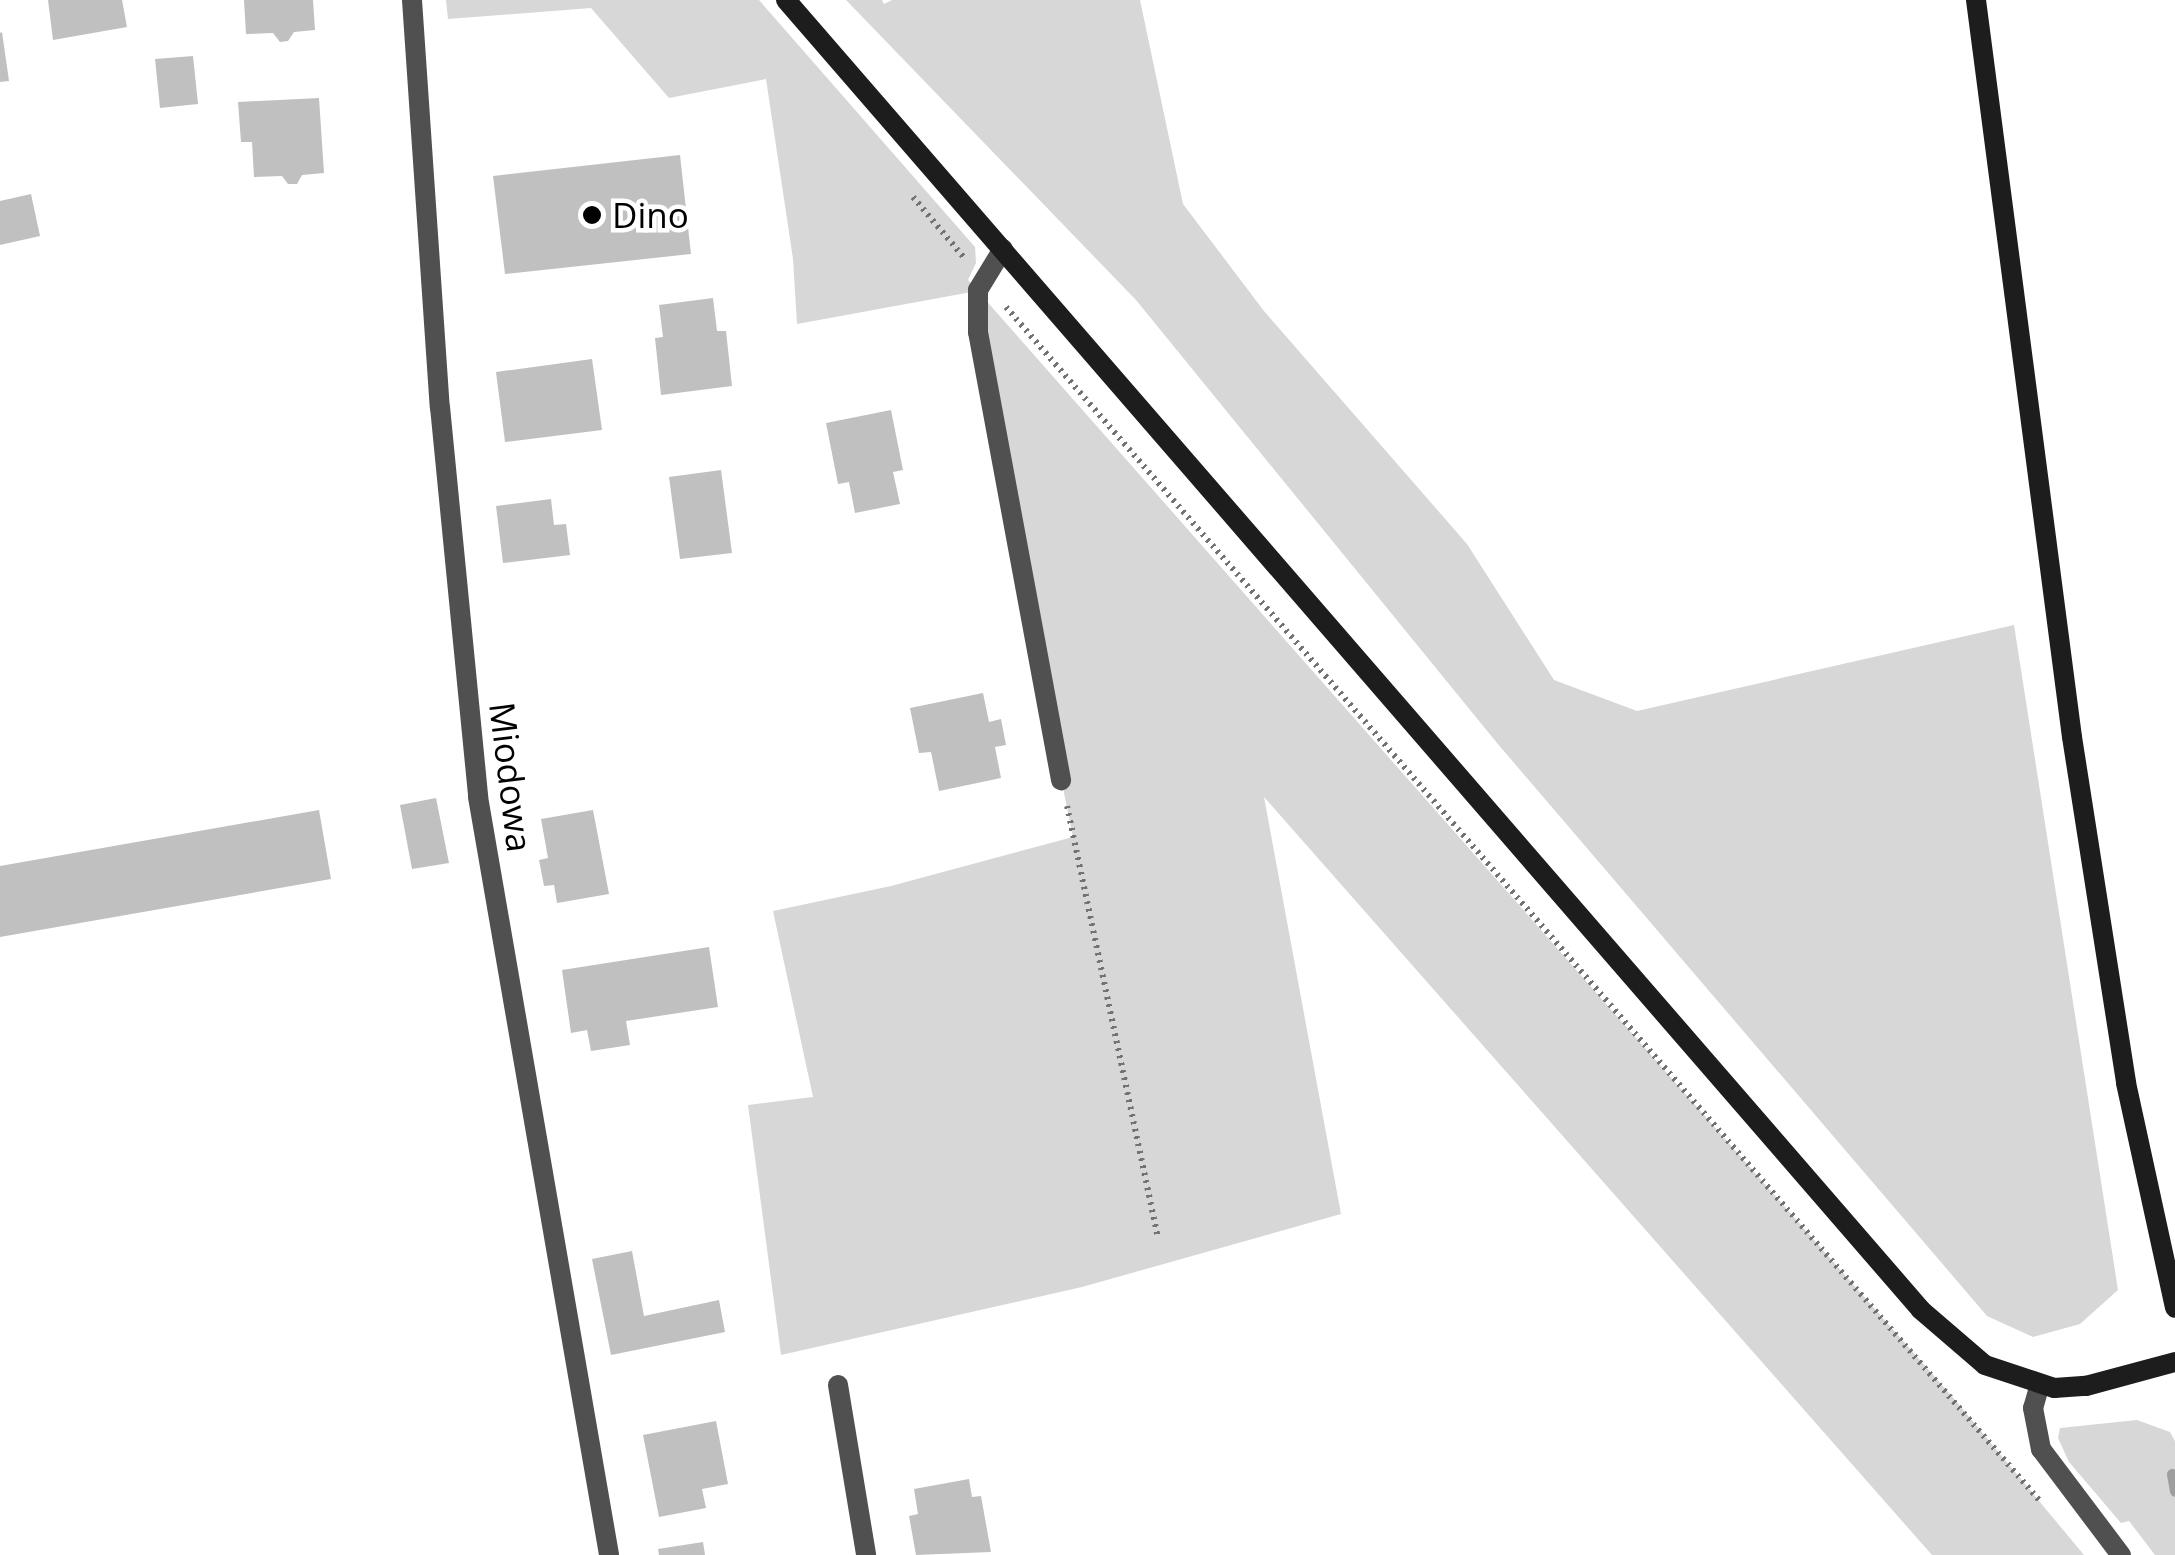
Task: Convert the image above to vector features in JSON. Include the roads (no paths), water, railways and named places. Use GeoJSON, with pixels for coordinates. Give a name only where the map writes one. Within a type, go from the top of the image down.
{"type":"FeatureCollection","features":[{"type":"Feature","properties":{"kind":"street","name":"Miodowa"},"geometry":{"type":"LineString","coordinates":[[412,0],[440,407],[478,797],[609,1555]]}},
{"type":"Feature","properties":{"kind":"street"},"geometry":{"type":"LineString","coordinates":[[786,0],[1921,1310],[1985,1365],[2040,1384],[2070,1389],[2175,1362]]}},
{"type":"Feature","properties":{"kind":"street"},"geometry":{"type":"LineString","coordinates":[[1976,0],[2072,738],[2126,1084],[2175,1308]]}},
{"type":"Feature","properties":{"kind":"street"},"geometry":{"type":"LineString","coordinates":[[1002,249],[978,290],[978,332],[1062,780]]}},
{"type":"Feature","properties":{"kind":"street"},"geometry":{"type":"LineString","coordinates":[[838,1384],[866,1555]]}},
{"type":"Feature","properties":{"kind":"street"},"geometry":{"type":"LineString","coordinates":[[2040,1384],[2033,1408],[2034,1429],[2041,1449],[2121,1555]]}},
{"type":"Feature","properties":{"kind":"waterway"},"geometry":{"type":"LineString","coordinates":[[2172,1474],[2175,1491]]}},
{"type":"Feature","properties":{"kind":"place","name":"Dino"},"geometry":{"type":"Point","coordinates":[592,215]}}]}
